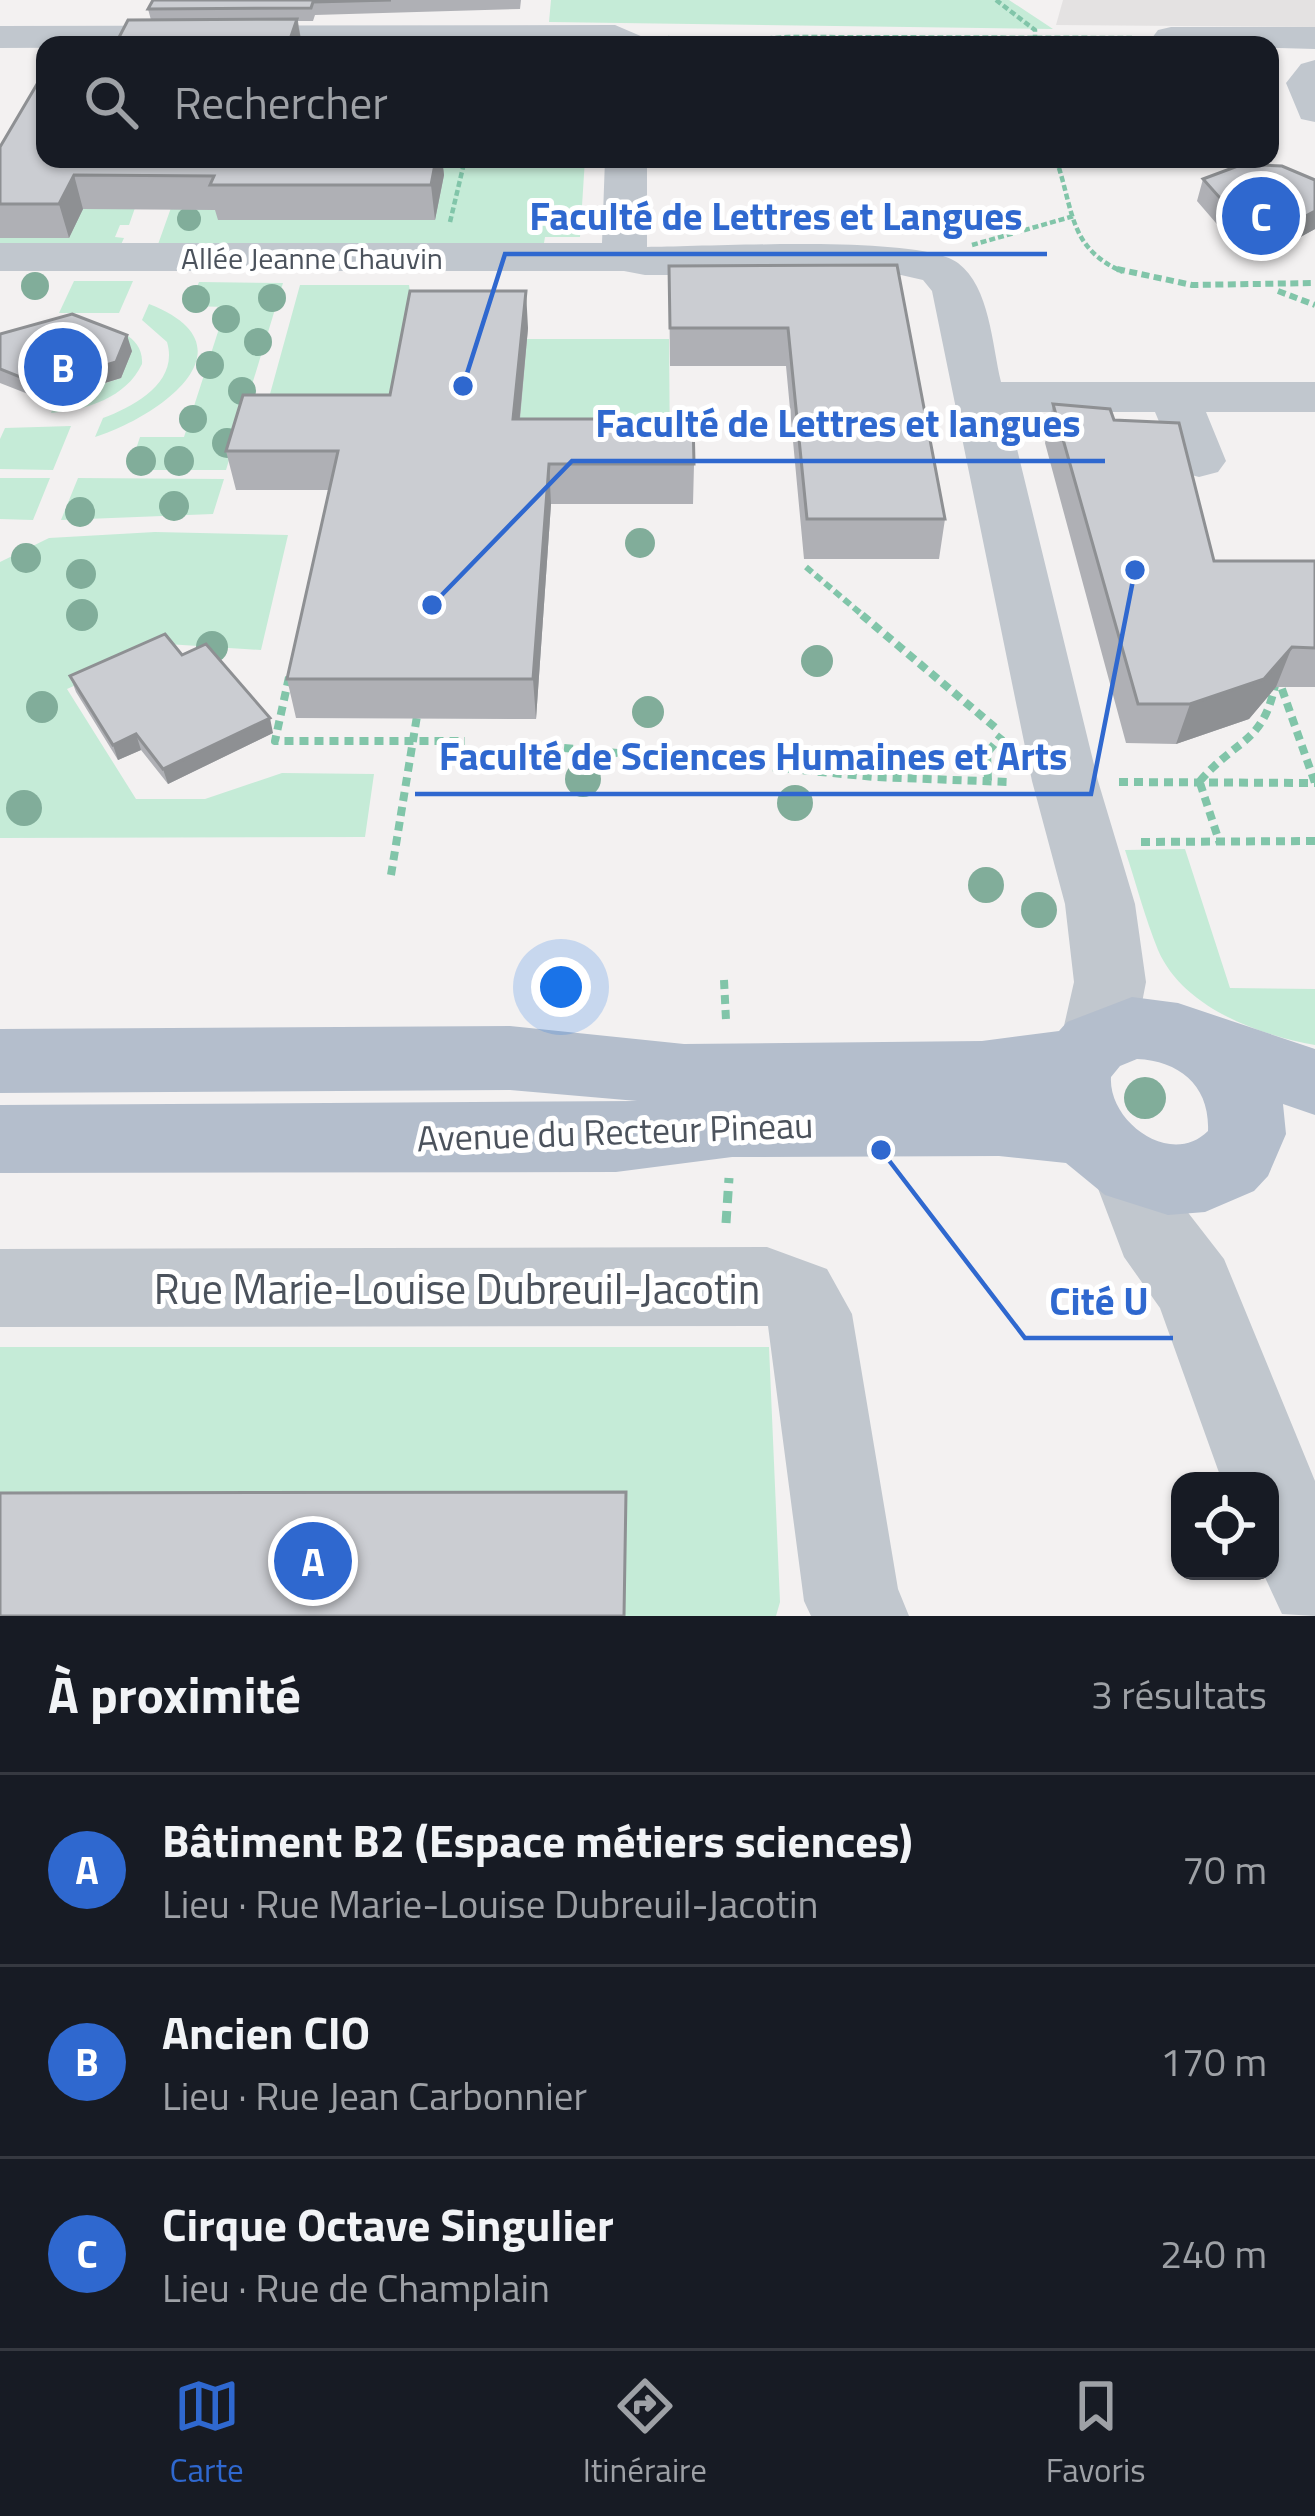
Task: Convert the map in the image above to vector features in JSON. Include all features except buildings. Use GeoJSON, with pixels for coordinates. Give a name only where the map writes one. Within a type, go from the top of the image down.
{"type":"FeatureCollection","features":[{"type":"Feature","properties":{"kind":"main road","name":"Avenue du Recteur Pineau"},"geometry":{"type":"LineString","coordinates":[[1098,1100],[1132,1028],[1191,1040],[1315,1082]]}},
{"type":"Feature","properties":{"kind":"main road"},"geometry":{"type":"LineString","coordinates":[[1191,1040],[1238,1081],[1257,1146]]}},
{"type":"Feature","properties":{"kind":"main road","name":"Avenue du Recteur Pineau"},"geometry":{"type":"LineString","coordinates":[[0,1061],[511,1058],[729,1076],[982,1073],[1098,1100],[1172,1179],[1257,1146]]}},
{"type":"Feature","properties":{"kind":"main road","name":"Avenue du Recteur Pineau"},"geometry":{"type":"LineString","coordinates":[[0,1139],[616,1138],[754,1123],[1000,1122],[1098,1100]]}},
{"type":"Feature","properties":{"kind":"street"},"geometry":{"type":"LineString","coordinates":[[1255,0],[1310,27]]}},
{"type":"Feature","properties":{"kind":"street"},"geometry":{"type":"LineString","coordinates":[[1196,36],[1310,27]]}},
{"type":"Feature","properties":{"kind":"street"},"geometry":{"type":"LineString","coordinates":[[0,37],[36,38]]}},
{"type":"Feature","properties":{"kind":"street"},"geometry":{"type":"LineString","coordinates":[[1315,72],[1306,83],[1315,110]]}},
{"type":"Feature","properties":{"kind":"street"},"geometry":{"type":"LineString","coordinates":[[624,257],[626,168]]}},
{"type":"Feature","properties":{"kind":"street","name":"Allée Jeanne Chauvin"},"geometry":{"type":"LineString","coordinates":[[0,256],[624,257],[645,262],[891,261],[939,270],[955,288],[1065,781],[1100,904]]}},
{"type":"Feature","properties":{"kind":"street"},"geometry":{"type":"LineString","coordinates":[[1174,397],[1199,460]]}},
{"type":"Feature","properties":{"kind":"street"},"geometry":{"type":"LineString","coordinates":[[979,398],[1315,397]]}},
{"type":"Feature","properties":{"kind":"street"},"geometry":{"type":"LineString","coordinates":[[1100,904],[1160,1009],[1191,1040]]}},
{"type":"Feature","properties":{"kind":"street"},"geometry":{"type":"LineString","coordinates":[[1100,904],[1110,982],[1098,1100],[1153,1231],[1194,1286],[1264,1472]]}},
{"type":"Feature","properties":{"kind":"street"},"geometry":{"type":"LineString","coordinates":[[1194,1286],[1196,1196],[1257,1146]]}},
{"type":"Feature","properties":{"kind":"street","name":"Rue Marie-Louise Dubreuil-Jacotin"},"geometry":{"type":"LineString","coordinates":[[0,1288],[766,1286],[789,1290],[803,1299],[810,1315],[852,1600],[860,1616]]}},
{"type":"Feature","properties":{"kind":"street"},"geometry":{"type":"LineString","coordinates":[[1279,1507],[1315,1581]]}},
{"type":"Feature","properties":{"kind":"path"},"geometry":{"type":"LineString","coordinates":[[996,0],[1035,30],[1036,36]]}},
{"type":"Feature","properties":{"kind":"path"},"geometry":{"type":"LineString","coordinates":[[444,258],[463,168]]}},
{"type":"Feature","properties":{"kind":"path"},"geometry":{"type":"LineString","coordinates":[[1059,168],[1084,249],[1115,268],[1154,279],[1277,290],[1315,283]]}},
{"type":"Feature","properties":{"kind":"path"},"geometry":{"type":"LineString","coordinates":[[891,261],[986,242],[1074,216]]}},
{"type":"Feature","properties":{"kind":"path"},"geometry":{"type":"LineString","coordinates":[[1277,290],[1315,305]]}},
{"type":"Feature","properties":{"kind":"path"},"geometry":{"type":"LineString","coordinates":[[564,748],[875,777],[988,781],[987,753],[1004,734],[806,567]]}},
{"type":"Feature","properties":{"kind":"path"},"geometry":{"type":"LineString","coordinates":[[290,673],[275,741],[465,741]]}},
{"type":"Feature","properties":{"kind":"path"},"geometry":{"type":"LineString","coordinates":[[1101,782],[1315,783],[1277,675],[1273,712],[1259,737],[1211,766],[1199,782]]}},
{"type":"Feature","properties":{"kind":"path"},"geometry":{"type":"LineString","coordinates":[[391,874],[418,709]]}},
{"type":"Feature","properties":{"kind":"path"},"geometry":{"type":"LineString","coordinates":[[1199,782],[1220,843]]}},
{"type":"Feature","properties":{"kind":"path"},"geometry":{"type":"LineString","coordinates":[[1138,842],[1315,841]]}},
{"type":"Feature","properties":{"kind":"shaded area"},"geometry":{"type":"Polygon","coordinates":[[[1063,0],[1315,0],[1315,27],[1056,25],[1063,0]]]}},
{"type":"Feature","properties":{"kind":"green space"},"geometry":{"type":"Polygon","coordinates":[[[551,0],[1009,0],[1053,29],[549,22],[551,0]]]}},
{"type":"Feature","properties":{"kind":"green space"},"geometry":{"type":"Polygon","coordinates":[[[290,168],[584,168],[580,237],[545,237],[544,243],[156,250],[172,205],[223,205],[219,220],[435,219],[290,168]]]}},
{"type":"Feature","properties":{"kind":"green space"},"geometry":{"type":"Polygon","coordinates":[[[85,205],[136,205],[129,225],[120,225],[115,237],[124,238],[118,251],[0,250],[0,238],[85,205]]]}},
{"type":"Feature","properties":{"kind":"green space"},"geometry":{"type":"Polygon","coordinates":[[[74,281],[133,281],[119,313],[59,313],[74,281]]]}},
{"type":"Feature","properties":{"kind":"green space"},"geometry":{"type":"Polygon","coordinates":[[[199,282],[283,283],[226,470],[129,470],[140,437],[184,437],[226,307],[189,306],[199,282]]]}},
{"type":"Feature","properties":{"kind":"green space"},"geometry":{"type":"Polygon","coordinates":[[[300,285],[409,285],[415,328],[395,434],[259,434],[300,285]]]}},
{"type":"Feature","properties":{"kind":"green space"},"geometry":{"type":"Polygon","coordinates":[[[149,304],[181,321],[196,340],[197,360],[168,398],[120,428],[95,437],[103,418],[152,391],[167,369],[167,342],[142,320],[149,304]]]}},
{"type":"Feature","properties":{"kind":"green space"},"geometry":{"type":"Polygon","coordinates":[[[89,325],[132,339],[142,364],[126,386],[104,400],[51,413],[56,399],[121,378],[89,325]]]}},
{"type":"Feature","properties":{"kind":"green space"},"geometry":{"type":"Polygon","coordinates":[[[527,339],[669,339],[670,458],[516,458],[527,339]]]}},
{"type":"Feature","properties":{"kind":"green space"},"geometry":{"type":"Polygon","coordinates":[[[71,426],[53,470],[0,469],[0,439],[5,428],[71,426]]]}},
{"type":"Feature","properties":{"kind":"green space"},"geometry":{"type":"Polygon","coordinates":[[[0,478],[50,478],[33,520],[0,519],[0,478]]]}},
{"type":"Feature","properties":{"kind":"green space"},"geometry":{"type":"Polygon","coordinates":[[[78,478],[224,479],[213,514],[61,520],[78,478]]]}},
{"type":"Feature","properties":{"kind":"green space"},"geometry":{"type":"Polygon","coordinates":[[[155,532],[288,535],[261,650],[167,644],[67,689],[136,799],[205,799],[282,773],[374,774],[365,837],[0,838],[0,562],[49,538],[155,532]]]}},
{"type":"Feature","properties":{"kind":"green space"},"geometry":{"type":"Polygon","coordinates":[[[1185,849],[1230,988],[1315,989],[1315,1045],[1270,1034],[1225,1015],[1185,988],[1170,970],[1153,938],[1125,850],[1185,849]]]}},
{"type":"Feature","properties":{"kind":"green space"},"geometry":{"type":"Polygon","coordinates":[[[0,1347],[769,1347],[780,1602],[776,1616],[624,1616],[0,1506],[0,1347]]]}},
{"type":"Feature","properties":{"kind":"place","name":"Cirque Octave Singulier"},"geometry":{"type":"Point","coordinates":[1261,216]}},
{"type":"Feature","properties":{"kind":"place","name":"Ancien CIO"},"geometry":{"type":"Point","coordinates":[63,367]}},
{"type":"Feature","properties":{"kind":"place","name":"Faculté de Lettres et Langues"},"geometry":{"type":"Point","coordinates":[463,386]}},
{"type":"Feature","properties":{"kind":"place","name":"Faculté de Sciences Humaines et Arts"},"geometry":{"type":"Point","coordinates":[1135,570]}},
{"type":"Feature","properties":{"kind":"place","name":"Faculté de Lettres et langues"},"geometry":{"type":"Point","coordinates":[432,605]}},
{"type":"Feature","properties":{"kind":"place","name":"Cité U"},"geometry":{"type":"Point","coordinates":[881,1150]}},
{"type":"Feature","properties":{"kind":"place","name":"Bâtiment B2 (Espace métiers sciences)"},"geometry":{"type":"Point","coordinates":[313,1561]}}]}
